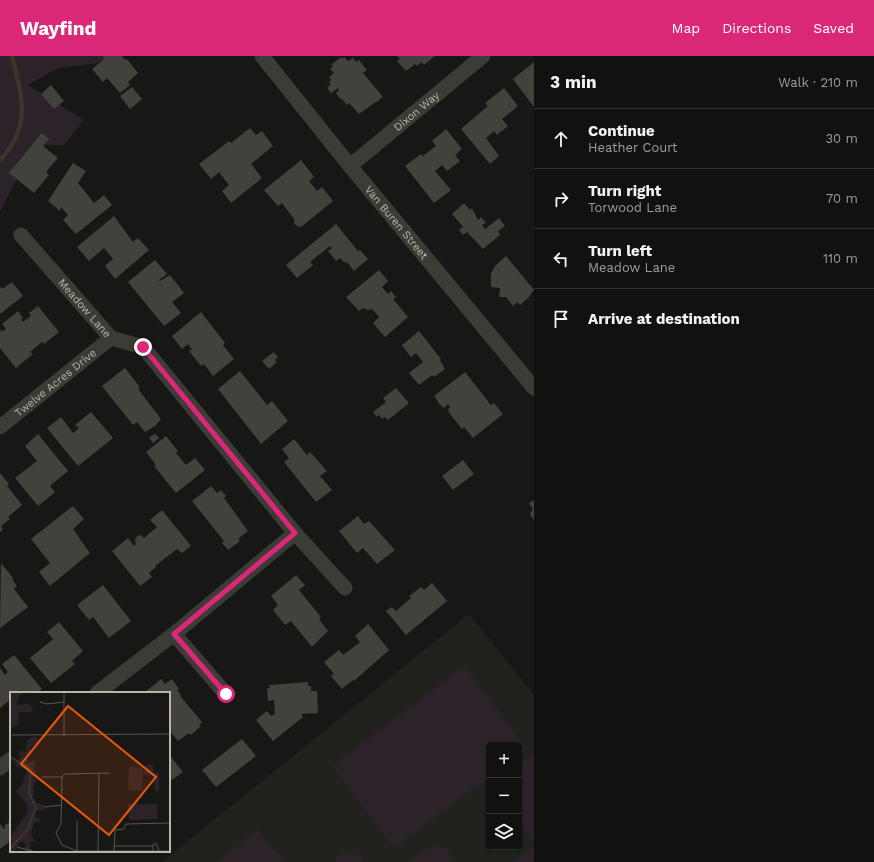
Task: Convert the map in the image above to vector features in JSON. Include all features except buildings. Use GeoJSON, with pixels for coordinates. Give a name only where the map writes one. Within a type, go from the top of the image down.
{"type":"FeatureCollection","features":[{"type":"Feature","properties":{"kind":"street","name":"Van Buren Street"},"geometry":{"type":"LineString","coordinates":[[262,56],[350,166],[534,388]]}},
{"type":"Feature","properties":{"kind":"street","name":"Dixon Way"},"geometry":{"type":"LineString","coordinates":[[350,166],[483,56]]}},
{"type":"Feature","properties":{"kind":"street","name":"Meadow Lane"},"geometry":{"type":"LineString","coordinates":[[21,235],[111,338],[143,347],[295,533],[345,588]]}},
{"type":"Feature","properties":{"kind":"street","name":"Twelve Acres Drive"},"geometry":{"type":"LineString","coordinates":[[0,427],[111,338]]}},
{"type":"Feature","properties":{"kind":"street"},"geometry":{"type":"LineString","coordinates":[[98,692],[174,634],[295,533]]}},
{"type":"Feature","properties":{"kind":"street"},"geometry":{"type":"LineString","coordinates":[[174,634],[226,694]]}},
{"type":"Feature","properties":{"kind":"street"},"geometry":{"type":"LineString","coordinates":[[0,768],[10,760]]}},
{"type":"Feature","properties":{"kind":"shaded area"},"geometry":{"type":"Polygon","coordinates":[[[0,56],[111,56],[97,63],[56,69],[28,85],[84,120],[64,145],[34,146],[0,211],[0,56]]]}},
{"type":"Feature","properties":{"kind":"shaded area"},"geometry":{"type":"Polygon","coordinates":[[[469,614],[534,695],[534,862],[162,862],[469,614]]]}},
{"type":"Feature","properties":{"kind":"shaded area"},"geometry":{"type":"Polygon","coordinates":[[[465,666],[521,742],[486,742],[486,779],[394,848],[332,766],[465,666]]]}},
{"type":"Feature","properties":{"kind":"shaded area"},"geometry":{"type":"Polygon","coordinates":[[[522,744],[526,749],[522,752],[522,744]]]}},
{"type":"Feature","properties":{"kind":"shaded area"},"geometry":{"type":"Polygon","coordinates":[[[534,753],[534,841],[522,827],[522,762],[534,753]]]}},
{"type":"Feature","properties":{"kind":"shaded area"},"geometry":{"type":"Polygon","coordinates":[[[257,829],[285,862],[218,862],[257,829]]]}},
{"type":"Feature","properties":{"kind":"shaded area"},"geometry":{"type":"Polygon","coordinates":[[[437,846],[446,848],[455,862],[408,862],[430,847],[437,846]]]}},
{"type":"Feature","properties":{"kind":"shaded area"},"geometry":{"type":"Polygon","coordinates":[[[534,846],[534,862],[514,862],[516,861],[534,846]]]}},
{"type":"Feature","properties":{"kind":"shaded area"},"geometry":{"type":"Polygon","coordinates":[[[340,854],[360,855],[363,859],[362,862],[336,862],[336,857],[340,854]]]}},
{"type":"Feature","properties":{"kind":"waterway"},"geometry":{"type":"LineString","coordinates":[[0,160],[10,148],[17,135],[22,111],[19,84],[12,56]]}},
{"type":"Feature","properties":{"kind":"route"},"geometry":{"type":"LineString","coordinates":[[143,347],[295,533],[174,634],[226,694]]}}]}
